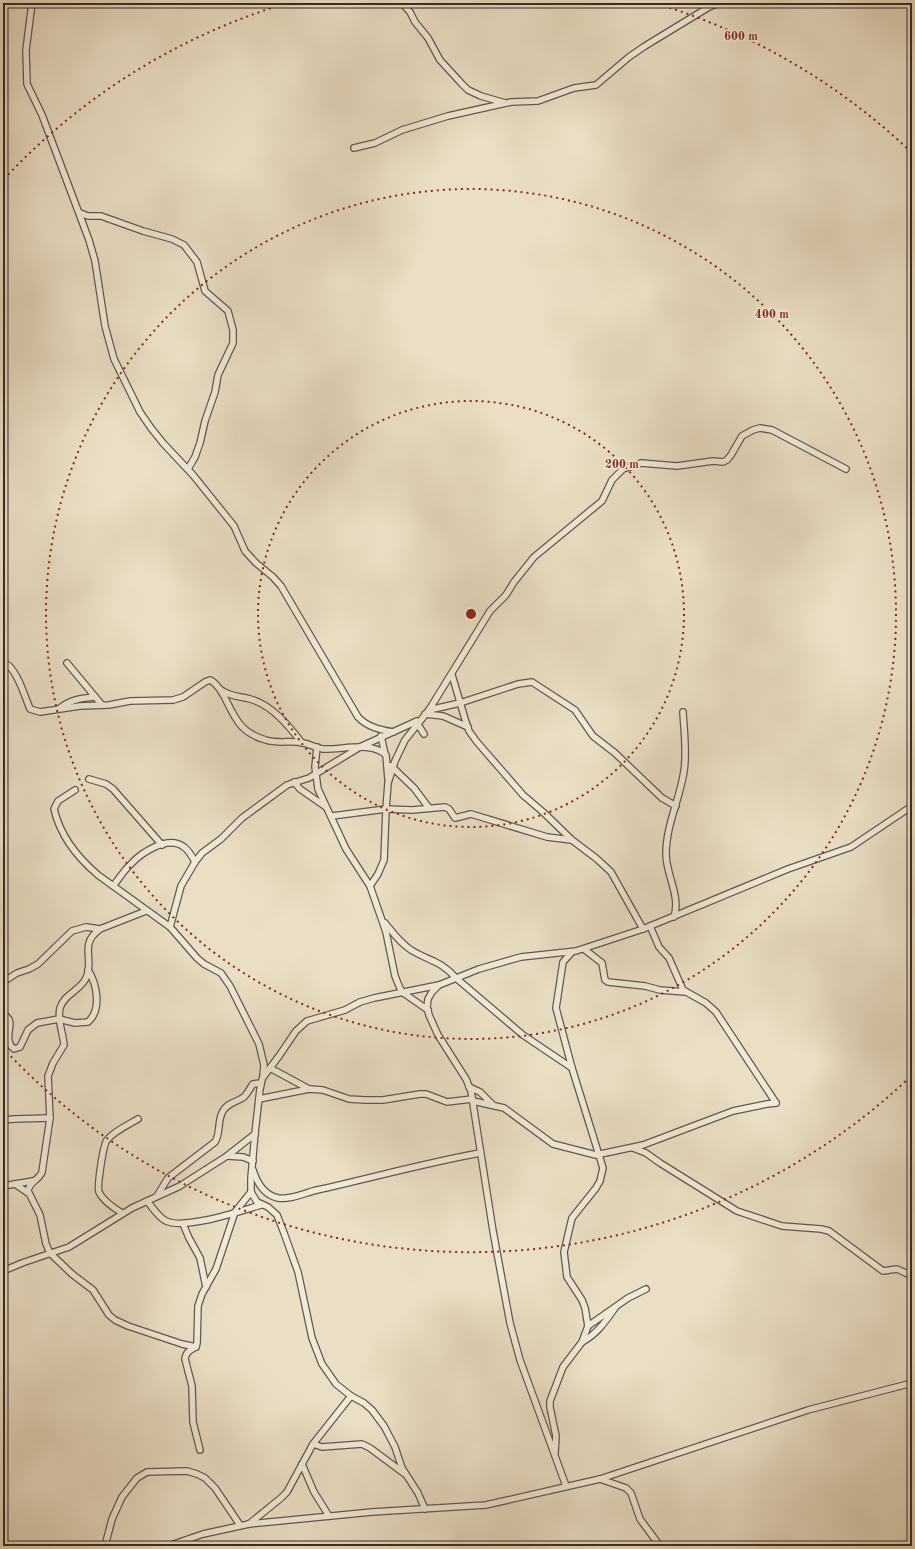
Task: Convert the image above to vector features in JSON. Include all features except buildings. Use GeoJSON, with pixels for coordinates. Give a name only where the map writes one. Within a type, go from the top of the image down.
{"type":"FeatureCollection","features":[{"type":"Feature","properties":{"kind":"street"},"geometry":{"type":"LineString","coordinates":[[32,3],[26,50],[27,84],[42,115],[80,213],[92,250],[105,326],[114,359],[140,412],[163,443],[188,469],[234,526],[245,551],[256,564],[273,577],[281,586],[358,717],[363,722],[379,730],[393,732]]}},
{"type":"Feature","properties":{"kind":"street"},"geometry":{"type":"LineString","coordinates":[[402,3],[428,38],[440,60],[462,84],[474,93],[505,103]]}},
{"type":"Feature","properties":{"kind":"street"},"geometry":{"type":"LineString","coordinates":[[354,148],[375,143],[402,130],[424,124],[505,103],[515,101],[538,101],[574,88],[596,85],[645,46],[709,7],[719,3]]}},
{"type":"Feature","properties":{"kind":"street"},"geometry":{"type":"LineString","coordinates":[[80,213],[88,216],[102,216],[143,231],[172,239],[184,245],[197,262],[204,289],[228,311],[233,330],[233,343],[218,375],[215,392],[205,421],[200,443],[195,457],[188,469]]}},
{"type":"Feature","properties":{"kind":"street"},"geometry":{"type":"LineString","coordinates":[[388,783],[405,740],[427,712],[452,675],[487,617],[506,595],[514,582],[534,557],[602,501],[612,480],[623,469],[641,463],[677,466],[713,461],[723,462],[731,455],[742,436],[753,430],[766,428],[846,469]]}},
{"type":"Feature","properties":{"kind":"street"},"geometry":{"type":"LineString","coordinates":[[3,662],[6,662],[14,673],[22,687],[30,709],[40,712],[80,706],[145,700],[173,700],[183,697],[210,680],[220,689],[232,696],[251,699],[265,706],[278,716],[302,742]]}},
{"type":"Feature","properties":{"kind":"street"},"geometry":{"type":"LineString","coordinates":[[67,663],[102,705]]}},
{"type":"Feature","properties":{"kind":"street"},"geometry":{"type":"LineString","coordinates":[[452,675],[468,727],[477,742],[523,795],[572,840],[597,858],[611,872],[643,929]]}},
{"type":"Feature","properties":{"kind":"street"},"geometry":{"type":"LineString","coordinates":[[427,712],[518,684],[532,682],[575,710],[594,736],[615,753],[662,798],[676,806]]}},
{"type":"Feature","properties":{"kind":"street"},"geometry":{"type":"LineString","coordinates":[[220,689],[233,716],[240,726],[250,734],[274,742],[302,742],[317,748],[335,749],[360,747],[382,752],[386,755],[393,768],[414,788],[429,808]]}},
{"type":"Feature","properties":{"kind":"street"},"geometry":{"type":"LineString","coordinates":[[58,709],[69,702],[95,697]]}},
{"type":"Feature","properties":{"kind":"street"},"geometry":{"type":"LineString","coordinates":[[427,712],[443,716],[468,727]]}},
{"type":"Feature","properties":{"kind":"street"},"geometry":{"type":"LineString","coordinates":[[674,916],[677,904],[666,855],[667,840],[685,765],[683,712]]}},
{"type":"Feature","properties":{"kind":"street"},"geometry":{"type":"LineString","coordinates":[[170,927],[181,886],[195,862],[202,853],[221,838],[242,818],[282,788],[294,782],[306,779],[360,747],[418,722]]}},
{"type":"Feature","properties":{"kind":"street"},"geometry":{"type":"LineString","coordinates":[[418,722],[424,734]]}},
{"type":"Feature","properties":{"kind":"street"},"geometry":{"type":"LineString","coordinates":[[370,886],[384,860],[388,783],[386,755],[379,730]]}},
{"type":"Feature","properties":{"kind":"street"},"geometry":{"type":"LineString","coordinates":[[317,748],[315,773],[318,789],[327,808]]}},
{"type":"Feature","properties":{"kind":"street"},"geometry":{"type":"LineString","coordinates":[[89,779],[106,784],[113,789],[162,845]]}},
{"type":"Feature","properties":{"kind":"street"},"geometry":{"type":"LineString","coordinates":[[294,782],[300,789],[327,808],[335,816],[346,848],[370,886],[388,936],[395,976],[402,992],[428,1010]]}},
{"type":"Feature","properties":{"kind":"street"},"geometry":{"type":"LineString","coordinates":[[75,790],[58,801],[54,806],[58,820],[77,854],[87,866],[146,911],[170,927],[197,958],[225,977],[259,1044],[263,1057],[263,1076],[255,1134],[251,1192],[261,1205],[268,1207],[276,1215],[284,1233],[298,1272],[312,1338],[322,1364],[336,1384],[369,1408],[384,1426],[395,1447],[405,1474],[418,1493],[425,1509]]}},
{"type":"Feature","properties":{"kind":"street"},"geometry":{"type":"LineString","coordinates":[[263,1076],[296,1031],[305,1022],[345,1010],[360,1002],[439,985],[522,957],[572,952],[643,929],[788,869],[851,848],[912,806]]}},
{"type":"Feature","properties":{"kind":"street"},"geometry":{"type":"LineString","coordinates":[[335,816],[386,809],[412,810],[445,807],[454,818],[471,814],[547,837],[572,840]]}},
{"type":"Feature","properties":{"kind":"street"},"geometry":{"type":"LineString","coordinates":[[113,886],[130,864],[137,858],[162,845],[175,842],[184,846],[195,862]]}},
{"type":"Feature","properties":{"kind":"street"},"geometry":{"type":"LineString","coordinates":[[28,1193],[28,1188],[30,1185],[38,1180],[42,1172],[50,1118],[48,1076],[52,1064],[64,1045],[59,1019],[62,1003],[84,981],[88,970],[88,945],[93,934],[100,929],[146,911]]}},
{"type":"Feature","properties":{"kind":"street"},"geometry":{"type":"LineString","coordinates":[[382,920],[404,945],[418,954],[447,968],[456,978],[523,1034],[572,1068]]}},
{"type":"Feature","properties":{"kind":"street"},"geometry":{"type":"LineString","coordinates":[[259,1099],[309,1089],[323,1090],[352,1099],[379,1100],[426,1094],[447,1102],[472,1100],[505,1109],[553,1144],[594,1155],[630,1148],[668,1136],[733,1111],[776,1103],[716,1012],[706,1003],[686,992],[681,987],[669,958],[659,947],[650,926]]}},
{"type":"Feature","properties":{"kind":"street"},"geometry":{"type":"LineString","coordinates":[[3,982],[17,973],[38,964],[72,931],[86,928],[100,929]]}},
{"type":"Feature","properties":{"kind":"street"},"geometry":{"type":"LineString","coordinates":[[584,949],[602,963],[605,980],[608,982],[645,986],[660,990],[686,992]]}},
{"type":"Feature","properties":{"kind":"street"},"geometry":{"type":"LineString","coordinates":[[555,1456],[556,1436],[550,1400],[563,1367],[582,1342],[588,1326],[582,1300],[567,1277],[564,1252],[572,1218],[596,1188],[600,1181],[603,1168],[572,1068],[556,1006],[563,962],[572,952]]}},
{"type":"Feature","properties":{"kind":"street"},"geometry":{"type":"LineString","coordinates":[[3,1014],[10,1023],[6,1033],[11,1047],[14,1049],[20,1047],[28,1030],[32,1026],[47,1020],[59,1019],[82,1024],[88,1022],[92,1019],[95,1009],[96,988],[88,970]]}},
{"type":"Feature","properties":{"kind":"street"},"geometry":{"type":"LineString","coordinates":[[439,985],[428,999],[428,1010],[432,1024],[466,1079],[469,1087],[510,1323],[520,1360],[566,1486]]}},
{"type":"Feature","properties":{"kind":"street"},"geometry":{"type":"LineString","coordinates":[[270,1068],[309,1089]]}},
{"type":"Feature","properties":{"kind":"street"},"geometry":{"type":"LineString","coordinates":[[157,1196],[168,1178],[215,1142],[218,1135],[220,1118],[226,1107],[243,1097],[253,1084],[261,1083]]}},
{"type":"Feature","properties":{"kind":"street"},"geometry":{"type":"LineString","coordinates":[[469,1087],[480,1092],[493,1106]]}},
{"type":"Feature","properties":{"kind":"street"},"geometry":{"type":"LineString","coordinates":[[3,1120],[50,1118]]}},
{"type":"Feature","properties":{"kind":"street"},"geometry":{"type":"LineString","coordinates":[[122,1213],[111,1205],[99,1192],[98,1182],[101,1170],[102,1150],[106,1141],[111,1136],[138,1119]]}},
{"type":"Feature","properties":{"kind":"street"},"geometry":{"type":"LineString","coordinates":[[3,1271],[70,1247],[122,1213],[180,1186],[227,1156],[255,1134]]}},
{"type":"Feature","properties":{"kind":"street"},"geometry":{"type":"LineString","coordinates":[[630,1148],[646,1153],[734,1210],[782,1226],[825,1229],[882,1271],[897,1269],[912,1276]]}},
{"type":"Feature","properties":{"kind":"street"},"geometry":{"type":"LineString","coordinates":[[252,1168],[256,1180],[266,1192],[279,1198],[291,1198],[307,1192],[350,1184],[412,1167],[480,1153]]}},
{"type":"Feature","properties":{"kind":"street"},"geometry":{"type":"LineString","coordinates":[[227,1156],[243,1156],[253,1161]]}},
{"type":"Feature","properties":{"kind":"street"},"geometry":{"type":"LineString","coordinates":[[3,1186],[38,1180]]}},
{"type":"Feature","properties":{"kind":"street"},"geometry":{"type":"LineString","coordinates":[[15,1184],[28,1193],[40,1215],[46,1244],[50,1253],[72,1274],[93,1290],[109,1316],[115,1320],[171,1341],[196,1347]]}},
{"type":"Feature","properties":{"kind":"street"},"geometry":{"type":"LineString","coordinates":[[196,1347],[198,1306],[216,1269],[235,1212],[251,1192]]}},
{"type":"Feature","properties":{"kind":"street"},"geometry":{"type":"LineString","coordinates":[[147,1201],[161,1218],[168,1222],[183,1224],[208,1220],[261,1205]]}},
{"type":"Feature","properties":{"kind":"street"},"geometry":{"type":"LineString","coordinates":[[183,1224],[200,1258],[206,1287]]}},
{"type":"Feature","properties":{"kind":"street"},"geometry":{"type":"LineString","coordinates":[[588,1326],[616,1306],[646,1288]]}},
{"type":"Feature","properties":{"kind":"street"},"geometry":{"type":"LineString","coordinates":[[582,1342],[592,1337],[604,1326],[616,1306]]}},
{"type":"Feature","properties":{"kind":"street"},"geometry":{"type":"LineString","coordinates":[[196,1347],[187,1352],[185,1359],[192,1386],[193,1422],[200,1450]]}},
{"type":"Feature","properties":{"kind":"street"},"geometry":{"type":"LineString","coordinates":[[168,1546],[203,1534],[240,1525],[372,1512],[486,1505],[600,1479],[808,1410],[912,1383]]}},
{"type":"Feature","properties":{"kind":"street"},"geometry":{"type":"LineString","coordinates":[[249,1524],[287,1492],[313,1444],[351,1396]]}},
{"type":"Feature","properties":{"kind":"street"},"geometry":{"type":"LineString","coordinates":[[313,1444],[322,1446],[362,1444],[370,1448],[405,1474]]}},
{"type":"Feature","properties":{"kind":"street"},"geometry":{"type":"LineString","coordinates":[[302,1464],[314,1492],[329,1516]]}},
{"type":"Feature","properties":{"kind":"street"},"geometry":{"type":"LineString","coordinates":[[104,1546],[112,1519],[122,1497],[137,1478],[147,1472],[187,1471],[205,1478],[215,1488],[240,1525]]}},
{"type":"Feature","properties":{"kind":"street"},"geometry":{"type":"LineString","coordinates":[[600,1479],[626,1488],[631,1493],[640,1519],[660,1546]]}}]}
